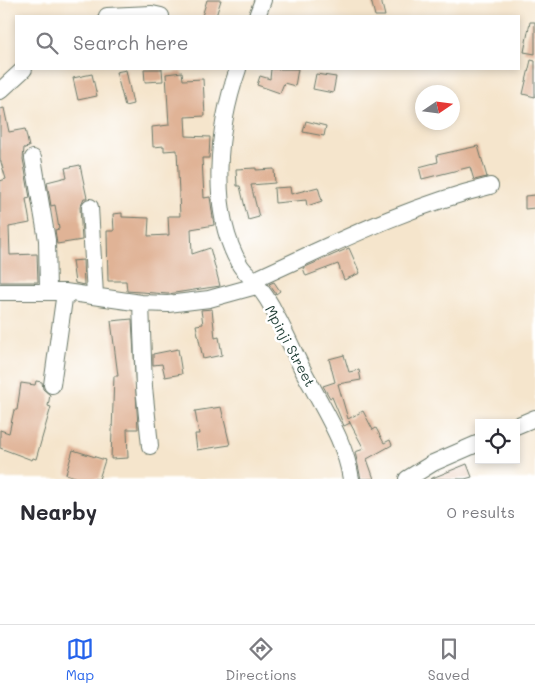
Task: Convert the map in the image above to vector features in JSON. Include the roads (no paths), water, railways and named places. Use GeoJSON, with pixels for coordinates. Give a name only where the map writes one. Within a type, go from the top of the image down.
{"type":"FeatureCollection","features":[{"type":"Feature","properties":{"kind":"street"},"geometry":{"type":"LineString","coordinates":[[257,15],[263,0]]}},
{"type":"Feature","properties":{"kind":"street"},"geometry":{"type":"LineString","coordinates":[[130,15],[156,15]]}},
{"type":"Feature","properties":{"kind":"street"},"geometry":{"type":"LineString","coordinates":[[0,91],[23,70]]}},
{"type":"Feature","properties":{"kind":"street","name":"Mpinji Street"},"geometry":{"type":"LineString","coordinates":[[238,70],[221,139],[220,176],[222,210],[229,244],[241,267],[255,283],[277,316],[296,359],[332,424],[348,464],[351,479]]}},
{"type":"Feature","properties":{"kind":"street"},"geometry":{"type":"LineString","coordinates":[[33,158],[47,240],[48,290]]}},
{"type":"Feature","properties":{"kind":"street"},"geometry":{"type":"LineString","coordinates":[[0,292],[48,290],[95,295],[141,303],[168,304],[209,299],[255,283],[410,210],[490,186]]}},
{"type":"Feature","properties":{"kind":"street"},"geometry":{"type":"LineString","coordinates":[[90,206],[95,295]]}},
{"type":"Feature","properties":{"kind":"street"},"geometry":{"type":"LineString","coordinates":[[52,385],[65,292]]}},
{"type":"Feature","properties":{"kind":"street"},"geometry":{"type":"LineString","coordinates":[[141,303],[150,446]]}},
{"type":"Feature","properties":{"kind":"street"},"geometry":{"type":"LineString","coordinates":[[520,424],[535,418]]}},
{"type":"Feature","properties":{"kind":"street"},"geometry":{"type":"LineString","coordinates":[[407,479],[433,463],[475,445]]}}]}
